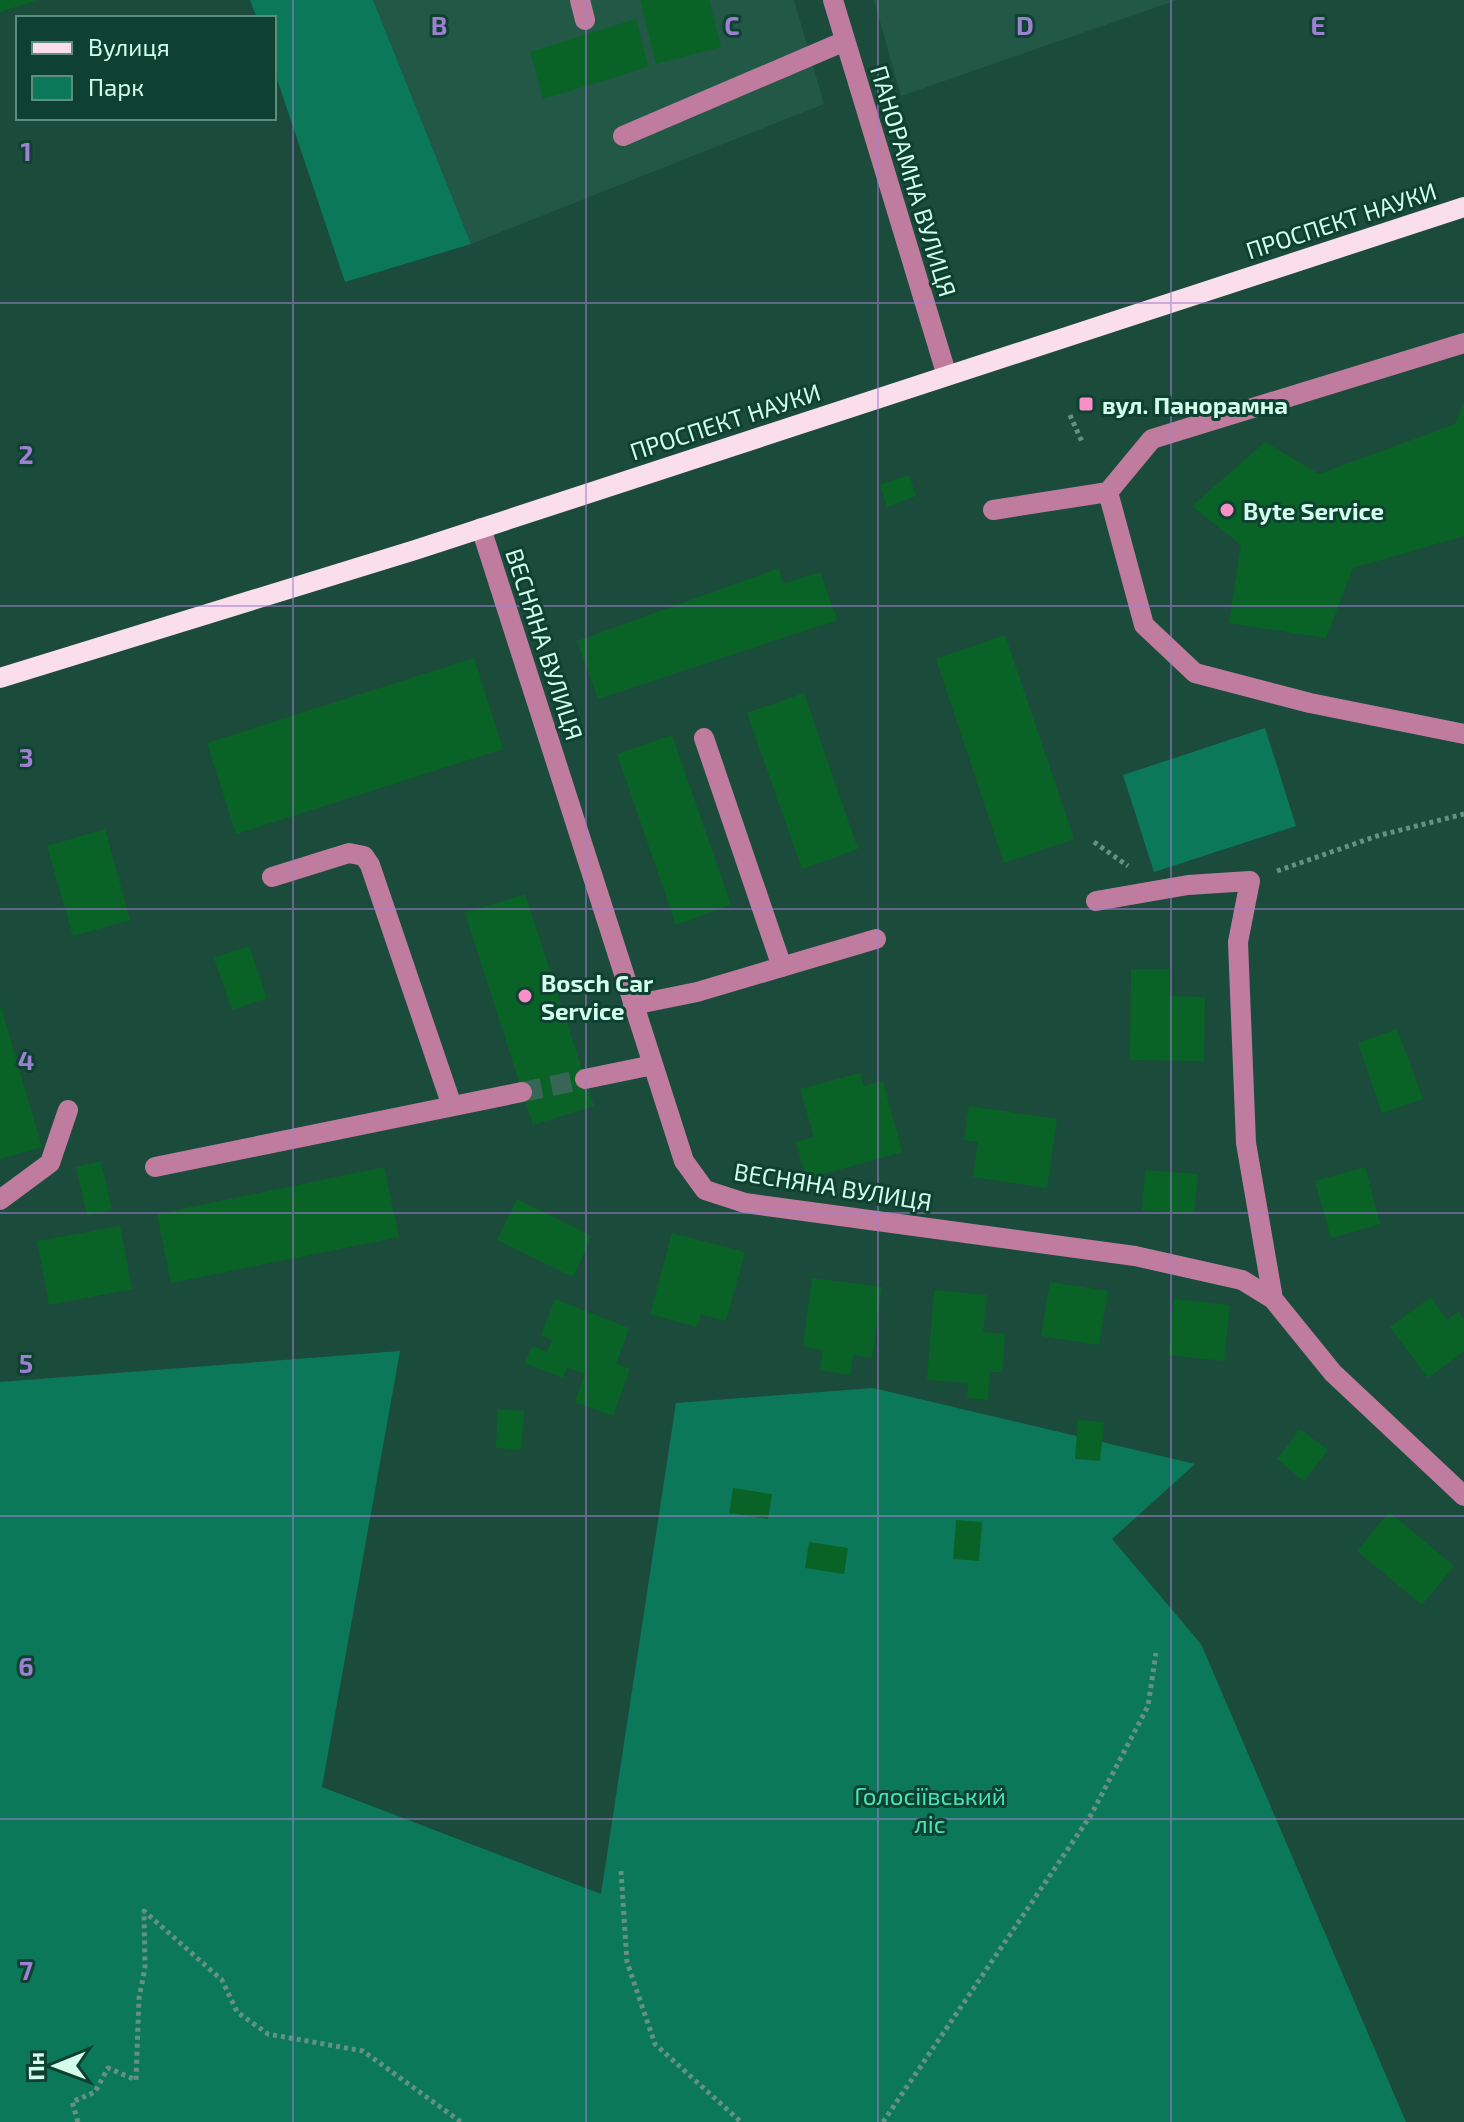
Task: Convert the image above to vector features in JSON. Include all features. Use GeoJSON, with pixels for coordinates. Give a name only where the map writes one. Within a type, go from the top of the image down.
{"type":"FeatureCollection","features":[{"type":"Feature","properties":{"kind":"main road","name":"ПРОСПЕКТ НАУКИ"},"geometry":{"type":"LineString","coordinates":[[0,678],[481,528],[1464,207]]}},
{"type":"Feature","properties":{"kind":"street","name":"ПАНОРАМНА ВУЛИЦЯ"},"geometry":{"type":"LineString","coordinates":[[833,0],[947,376]]}},
{"type":"Feature","properties":{"kind":"street"},"geometry":{"type":"LineString","coordinates":[[623,136],[845,41]]}},
{"type":"Feature","properties":{"kind":"street"},"geometry":{"type":"LineString","coordinates":[[993,510],[1108,492],[1152,439],[1464,343]]}},
{"type":"Feature","properties":{"kind":"street"},"geometry":{"type":"LineString","coordinates":[[1108,492],[1144,625],[1195,673],[1310,703],[1464,734]]}},
{"type":"Feature","properties":{"kind":"street","name":"ВЕСНЯНА ВУЛИЦЯ"},"geometry":{"type":"LineString","coordinates":[[481,528],[684,1161],[705,1190],[745,1203],[1135,1256],[1242,1280],[1273,1299],[1333,1373],[1464,1496]]}},
{"type":"Feature","properties":{"kind":"street"},"geometry":{"type":"LineString","coordinates":[[704,738],[782,967]]}},
{"type":"Feature","properties":{"kind":"street"},"geometry":{"type":"LineString","coordinates":[[272,877],[349,853],[364,856],[370,865],[452,1106]]}},
{"type":"Feature","properties":{"kind":"street"},"geometry":{"type":"LineString","coordinates":[[1096,901],[1188,885],[1250,881],[1238,942],[1246,1143],[1273,1299]]}},
{"type":"Feature","properties":{"kind":"street"},"geometry":{"type":"LineString","coordinates":[[633,1005],[697,992],[876,939]]}},
{"type":"Feature","properties":{"kind":"street"},"geometry":{"type":"LineString","coordinates":[[585,1079],[653,1065]]}},
{"type":"Feature","properties":{"kind":"street"},"geometry":{"type":"LineString","coordinates":[[155,1167],[522,1092]]}},
{"type":"Feature","properties":{"kind":"street"},"geometry":{"type":"LineString","coordinates":[[0,1200],[50,1163],[68,1110]]}},
{"type":"Feature","properties":{"kind":"path"},"geometry":{"type":"LineString","coordinates":[[1070,415],[1083,444]]}},
{"type":"Feature","properties":{"kind":"path"},"geometry":{"type":"LineString","coordinates":[[1250,881],[1377,836],[1464,814]]}},
{"type":"Feature","properties":{"kind":"path"},"geometry":{"type":"LineString","coordinates":[[1094,842],[1127,863]]}},
{"type":"Feature","properties":{"kind":"path"},"geometry":{"type":"LineString","coordinates":[[883,2122],[1091,1815],[1148,1706],[1156,1653]]}},
{"type":"Feature","properties":{"kind":"path"},"geometry":{"type":"LineString","coordinates":[[621,1871],[627,1962],[655,2044],[741,2122]]}},
{"type":"Feature","properties":{"kind":"path"},"geometry":{"type":"LineString","coordinates":[[78,2122],[72,2102],[95,2092],[108,2068],[136,2080],[139,1998],[145,1968],[144,1911],[222,1980],[237,2012],[268,2034],[363,2051],[461,2122]]}},
{"type":"Feature","properties":{"kind":"shaded area"},"geometry":{"type":"Polygon","coordinates":[[[373,0],[794,0],[824,104],[471,244],[373,0]]]}},
{"type":"Feature","properties":{"kind":"shaded area"},"geometry":{"type":"Polygon","coordinates":[[[874,0],[1177,0],[901,96],[874,0]]]}},
{"type":"Feature","properties":{"kind":"green space"},"geometry":{"type":"Polygon","coordinates":[[[250,0],[373,0],[471,244],[345,282],[276,76],[276,16],[256,16],[250,0]]]}},
{"type":"Feature","properties":{"kind":"green space"},"geometry":{"type":"Polygon","coordinates":[[[1265,728],[1296,826],[1154,872],[1123,775],[1265,728]]]}},
{"type":"Feature","properties":{"kind":"green space","name":"Голосіївський ліс"},"geometry":{"type":"Polygon","coordinates":[[[400,1351],[322,1787],[601,1894],[676,1403],[873,1388],[1195,1464],[1112,1539],[1201,1644],[1406,2122],[0,2122],[0,1382],[400,1351]]]}},
{"type":"Feature","properties":{"kind":"building"},"geometry":{"type":"Polygon","coordinates":[[[0,0],[35,0],[35,1],[0,12],[0,0]]]}},
{"type":"Feature","properties":{"kind":"building"},"geometry":{"type":"Polygon","coordinates":[[[640,0],[709,0],[721,47],[656,64],[640,0]]]}},
{"type":"Feature","properties":{"kind":"building"},"geometry":{"type":"Polygon","coordinates":[[[636,19],[648,67],[543,99],[530,52],[636,19]]]}},
{"type":"Feature","properties":{"kind":"building"},"geometry":{"type":"Polygon","coordinates":[[[1464,403],[1464,536],[1353,568],[1326,638],[1229,623],[1241,545],[1192,506],[1265,442],[1319,474],[1455,424],[1464,403]]]}},
{"type":"Feature","properties":{"kind":"building"},"geometry":{"type":"Polygon","coordinates":[[[909,475],[916,496],[887,507],[880,485],[909,475]]]}},
{"type":"Feature","properties":{"kind":"building"},"geometry":{"type":"Polygon","coordinates":[[[779,568],[783,584],[820,572],[837,620],[598,699],[577,641],[779,568]]]}},
{"type":"Feature","properties":{"kind":"building"},"geometry":{"type":"Polygon","coordinates":[[[1005,635],[1074,839],[1004,863],[936,659],[1005,635]]]}},
{"type":"Feature","properties":{"kind":"building"},"geometry":{"type":"Polygon","coordinates":[[[474,658],[503,749],[236,834],[207,743],[474,658]]]}},
{"type":"Feature","properties":{"kind":"building"},"geometry":{"type":"Polygon","coordinates":[[[804,693],[858,849],[802,869],[747,713],[804,693]]]}},
{"type":"Feature","properties":{"kind":"building"},"geometry":{"type":"Polygon","coordinates":[[[672,735],[731,905],[676,925],[617,754],[672,735]]]}},
{"type":"Feature","properties":{"kind":"building"},"geometry":{"type":"Polygon","coordinates":[[[105,829],[130,920],[73,936],[47,846],[105,829]]]}},
{"type":"Feature","properties":{"kind":"building","name":"Bosch Car Service"},"geometry":{"type":"Polygon","coordinates":[[[525,894],[594,1106],[533,1125],[465,913],[525,894]]]}},
{"type":"Feature","properties":{"kind":"building"},"geometry":{"type":"Polygon","coordinates":[[[249,946],[267,998],[232,1010],[214,958],[249,946]]]}},
{"type":"Feature","properties":{"kind":"building"},"geometry":{"type":"Polygon","coordinates":[[[1131,969],[1169,969],[1169,996],[1205,997],[1204,1061],[1130,1060],[1131,969]]]}},
{"type":"Feature","properties":{"kind":"building"},"geometry":{"type":"Polygon","coordinates":[[[0,1004],[42,1147],[0,1159],[0,1004]]]}},
{"type":"Feature","properties":{"kind":"building"},"geometry":{"type":"Polygon","coordinates":[[[1397,1029],[1423,1099],[1382,1113],[1358,1043],[1397,1029]]]}},
{"type":"Feature","properties":{"kind":"building"},"geometry":{"type":"Polygon","coordinates":[[[860,1073],[864,1086],[883,1081],[902,1152],[806,1179],[796,1142],[814,1137],[800,1089],[860,1073]]]}},
{"type":"Feature","properties":{"kind":"building"},"geometry":{"type":"Polygon","coordinates":[[[969,1106],[1057,1119],[1047,1188],[973,1177],[978,1142],[964,1140],[969,1106]]]}},
{"type":"Feature","properties":{"kind":"building"},"geometry":{"type":"Polygon","coordinates":[[[101,1161],[112,1210],[87,1216],[76,1167],[101,1161]]]}},
{"type":"Feature","properties":{"kind":"building"},"geometry":{"type":"Polygon","coordinates":[[[384,1167],[399,1237],[171,1283],[157,1214],[384,1167]]]}},
{"type":"Feature","properties":{"kind":"building"},"geometry":{"type":"Polygon","coordinates":[[[1365,1167],[1380,1224],[1331,1238],[1315,1181],[1365,1167]]]}},
{"type":"Feature","properties":{"kind":"building"},"geometry":{"type":"Polygon","coordinates":[[[1145,1170],[1198,1174],[1194,1214],[1142,1210],[1145,1170]]]}},
{"type":"Feature","properties":{"kind":"building"},"geometry":{"type":"Polygon","coordinates":[[[517,1199],[592,1236],[573,1277],[497,1240],[517,1199]]]}},
{"type":"Feature","properties":{"kind":"building"},"geometry":{"type":"Polygon","coordinates":[[[120,1226],[132,1289],[49,1305],[37,1241],[120,1226]]]}},
{"type":"Feature","properties":{"kind":"building"},"geometry":{"type":"Polygon","coordinates":[[[672,1233],[745,1252],[726,1321],[701,1314],[697,1327],[650,1314],[672,1233]]]}},
{"type":"Feature","properties":{"kind":"building"},"geometry":{"type":"Polygon","coordinates":[[[812,1278],[882,1287],[872,1358],[853,1355],[850,1375],[820,1370],[823,1350],[803,1347],[812,1278]]]}},
{"type":"Feature","properties":{"kind":"building"},"geometry":{"type":"Polygon","coordinates":[[[1050,1282],[1108,1291],[1099,1345],[1041,1336],[1050,1282]]]}},
{"type":"Feature","properties":{"kind":"building"},"geometry":{"type":"Polygon","coordinates":[[[934,1290],[987,1295],[983,1332],[1005,1334],[1002,1372],[990,1372],[988,1400],[967,1398],[968,1383],[927,1380],[934,1290]]]}},
{"type":"Feature","properties":{"kind":"building"},"geometry":{"type":"Polygon","coordinates":[[[1431,1297],[1447,1320],[1459,1311],[1464,1319],[1464,1351],[1428,1378],[1390,1327],[1431,1297]]]}},
{"type":"Feature","properties":{"kind":"building"},"geometry":{"type":"Polygon","coordinates":[[[555,1299],[629,1328],[616,1364],[630,1369],[613,1416],[575,1402],[585,1374],[567,1367],[563,1378],[525,1363],[532,1346],[547,1352],[552,1340],[541,1335],[555,1299]]]}},
{"type":"Feature","properties":{"kind":"building"},"geometry":{"type":"Polygon","coordinates":[[[1174,1299],[1230,1305],[1224,1361],[1168,1355],[1174,1299]]]}},
{"type":"Feature","properties":{"kind":"building"},"geometry":{"type":"Polygon","coordinates":[[[498,1409],[524,1411],[521,1450],[496,1448],[498,1409]]]}},
{"type":"Feature","properties":{"kind":"building"},"geometry":{"type":"Polygon","coordinates":[[[1078,1420],[1104,1422],[1100,1461],[1075,1459],[1078,1420]]]}},
{"type":"Feature","properties":{"kind":"building"},"geometry":{"type":"Polygon","coordinates":[[[1300,1429],[1328,1450],[1304,1481],[1277,1459],[1300,1429]]]}},
{"type":"Feature","properties":{"kind":"building"},"geometry":{"type":"Polygon","coordinates":[[[733,1488],[772,1494],[768,1519],[729,1513],[733,1488]]]}},
{"type":"Feature","properties":{"kind":"building"},"geometry":{"type":"Polygon","coordinates":[[[1389,1512],[1454,1566],[1422,1605],[1357,1551],[1389,1512]]]}},
{"type":"Feature","properties":{"kind":"building"},"geometry":{"type":"Polygon","coordinates":[[[956,1520],[982,1522],[979,1561],[953,1559],[956,1520]]]}},
{"type":"Feature","properties":{"kind":"building"},"geometry":{"type":"Polygon","coordinates":[[[809,1542],[848,1548],[844,1574],[805,1568],[809,1542]]]}},
{"type":"Feature","properties":{"kind":"tunnel"},"geometry":{"type":"LineString","coordinates":[[522,1092],[585,1079]]}},
{"type":"Feature","properties":{"kind":"place","name":"вул. Панорамна"},"geometry":{"type":"Point","coordinates":[1086,404]}},
{"type":"Feature","properties":{"kind":"place","name":"Byte Service"},"geometry":{"type":"Point","coordinates":[1227,510]}},
{"type":"Feature","properties":{"kind":"place","name":"Bosch Car Service"},"geometry":{"type":"Point","coordinates":[525,996]}}]}
